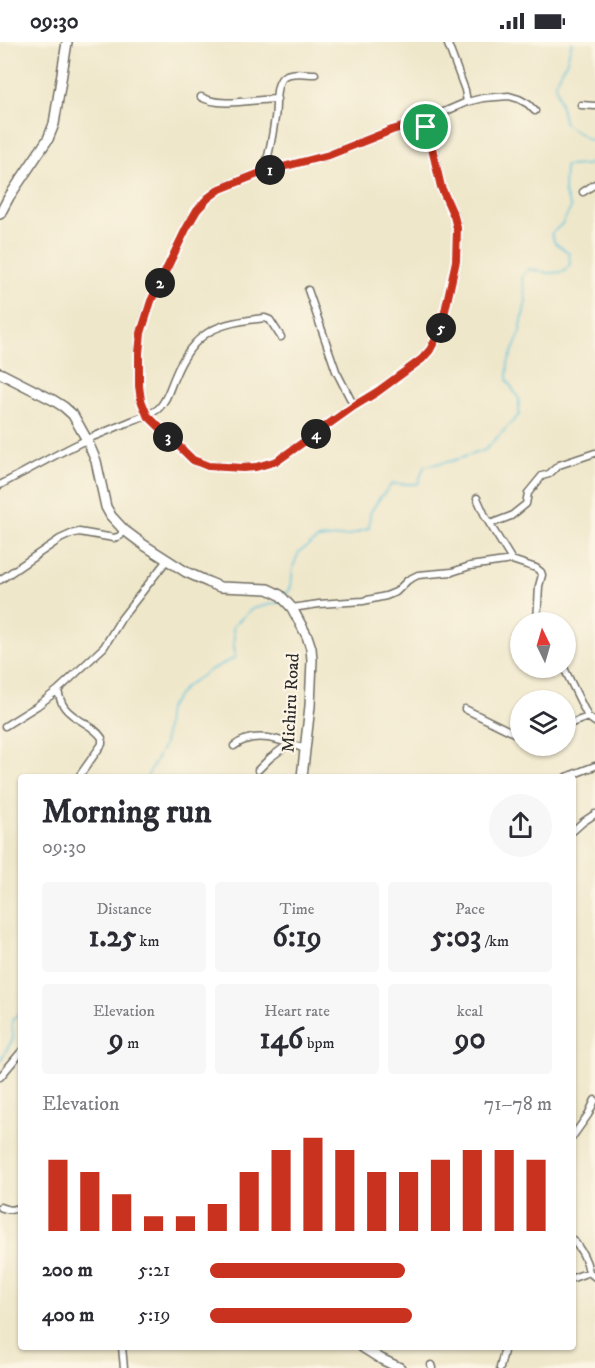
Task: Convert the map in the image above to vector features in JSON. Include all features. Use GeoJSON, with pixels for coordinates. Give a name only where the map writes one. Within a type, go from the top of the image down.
{"type":"FeatureCollection","features":[{"type":"Feature","properties":{"kind":"street"},"geometry":{"type":"LineString","coordinates":[[0,214],[48,139],[54,124],[67,42]]}},
{"type":"Feature","properties":{"kind":"street"},"geometry":{"type":"LineString","coordinates":[[447,42],[465,90],[467,102]]}},
{"type":"Feature","properties":{"kind":"street"},"geometry":{"type":"LineString","coordinates":[[263,172],[270,149],[278,87],[283,76],[315,74]]}},
{"type":"Feature","properties":{"kind":"street"},"geometry":{"type":"LineString","coordinates":[[423,121],[434,151],[441,187],[456,222],[456,261],[441,329],[435,342],[422,359],[277,461],[243,468],[208,466],[193,460],[147,415],[139,386],[139,353],[141,333],[151,301],[186,229],[197,210],[208,198],[220,189],[263,172],[329,155],[392,130],[423,121],[467,102],[509,96],[528,104],[535,111]]}},
{"type":"Feature","properties":{"kind":"street"},"geometry":{"type":"LineString","coordinates":[[201,97],[213,102],[229,103],[276,99]]}},
{"type":"Feature","properties":{"kind":"street"},"geometry":{"type":"LineString","coordinates":[[581,105],[595,106]]}},
{"type":"Feature","properties":{"kind":"street"},"geometry":{"type":"LineString","coordinates":[[583,192],[595,184]]}},
{"type":"Feature","properties":{"kind":"street"},"geometry":{"type":"LineString","coordinates":[[308,290],[336,372],[354,406]]}},
{"type":"Feature","properties":{"kind":"street"},"geometry":{"type":"LineString","coordinates":[[0,485],[87,440],[157,409],[162,405],[186,353],[208,332],[224,325],[265,318],[270,320],[281,337]]}},
{"type":"Feature","properties":{"kind":"street","name":"Michiru Road"},"geometry":{"type":"LineString","coordinates":[[0,373],[64,407],[73,415],[96,461],[106,507],[124,530],[186,572],[220,587],[258,588],[273,591],[292,608],[307,636],[312,660],[310,706],[302,774]]}},
{"type":"Feature","properties":{"kind":"street"},"geometry":{"type":"LineString","coordinates":[[490,524],[511,516],[526,504],[528,493],[541,476],[549,474],[559,465],[595,453]]}},
{"type":"Feature","properties":{"kind":"street"},"geometry":{"type":"LineString","coordinates":[[477,498],[512,560]]}},
{"type":"Feature","properties":{"kind":"street"},"geometry":{"type":"LineString","coordinates":[[0,580],[71,534],[79,532],[114,538],[120,536],[124,530]]}},
{"type":"Feature","properties":{"kind":"street"},"geometry":{"type":"LineString","coordinates":[[5,726],[58,690],[104,647],[121,619],[167,560]]}},
{"type":"Feature","properties":{"kind":"street"},"geometry":{"type":"LineString","coordinates":[[292,608],[363,601],[386,596],[396,592],[408,580],[418,575],[452,572],[470,566],[512,560],[541,572],[538,612]]}},
{"type":"Feature","properties":{"kind":"street"},"geometry":{"type":"LineString","coordinates":[[569,678],[588,717],[595,722]]}},
{"type":"Feature","properties":{"kind":"street"},"geometry":{"type":"LineString","coordinates":[[58,690],[61,702],[67,711],[93,728],[102,738],[102,744],[81,774]]}},
{"type":"Feature","properties":{"kind":"street"},"geometry":{"type":"LineString","coordinates":[[465,709],[510,731]]}},
{"type":"Feature","properties":{"kind":"street"},"geometry":{"type":"LineString","coordinates":[[576,721],[588,717]]}},
{"type":"Feature","properties":{"kind":"street"},"geometry":{"type":"LineString","coordinates":[[234,746],[239,742],[257,738],[276,739],[305,748]]}},
{"type":"Feature","properties":{"kind":"street"},"geometry":{"type":"LineString","coordinates":[[258,770],[290,743]]}},
{"type":"Feature","properties":{"kind":"street"},"geometry":{"type":"LineString","coordinates":[[574,774],[595,766]]}},
{"type":"Feature","properties":{"kind":"street"},"geometry":{"type":"LineString","coordinates":[[576,828],[595,814]]}},
{"type":"Feature","properties":{"kind":"street"},"geometry":{"type":"LineString","coordinates":[[0,1077],[18,1056]]}},
{"type":"Feature","properties":{"kind":"street"},"geometry":{"type":"LineString","coordinates":[[576,1130],[595,1100]]}},
{"type":"Feature","properties":{"kind":"street"},"geometry":{"type":"LineString","coordinates":[[586,1117],[595,1119]]}},
{"type":"Feature","properties":{"kind":"street"},"geometry":{"type":"LineString","coordinates":[[0,1207],[7,1210],[18,1209]]}},
{"type":"Feature","properties":{"kind":"street"},"geometry":{"type":"LineString","coordinates":[[576,1244],[588,1263],[589,1272],[595,1277]]}},
{"type":"Feature","properties":{"kind":"street"},"geometry":{"type":"LineString","coordinates":[[576,1277],[589,1272]]}},
{"type":"Feature","properties":{"kind":"street"},"geometry":{"type":"LineString","coordinates":[[122,1350],[124,1368]]}},
{"type":"Feature","properties":{"kind":"street"},"geometry":{"type":"LineString","coordinates":[[367,1350],[400,1368]]}},
{"type":"Feature","properties":{"kind":"street"},"geometry":{"type":"LineString","coordinates":[[500,1368],[504,1350]]}},
{"type":"Feature","properties":{"kind":"waterway"},"geometry":{"type":"LineString","coordinates":[[572,42],[566,63],[555,83],[565,124],[587,139],[595,141]]}},
{"type":"Feature","properties":{"kind":"waterway"},"geometry":{"type":"LineString","coordinates":[[286,595],[291,587],[293,567],[299,552],[318,539],[348,536],[369,528],[370,513],[392,484],[418,484],[424,466],[452,461],[485,450],[519,415],[519,399],[507,380],[508,363],[519,336],[526,301],[522,277],[528,269],[549,273],[563,272],[570,265],[569,253],[555,243],[551,234],[562,224],[571,208],[564,192],[565,166],[587,165],[595,161]]}},
{"type":"Feature","properties":{"kind":"waterway"},"geometry":{"type":"LineString","coordinates":[[149,774],[164,745],[168,708],[185,687],[210,670],[235,658],[233,626],[252,609],[280,602]]}},
{"type":"Feature","properties":{"kind":"waterway"},"geometry":{"type":"LineString","coordinates":[[0,1061],[13,1039],[12,1020],[18,1015]]}},
{"type":"Feature","properties":{"kind":"route"},"geometry":{"type":"LineString","coordinates":[[423,121],[426,127],[434,151],[441,187],[450,204],[457,228],[456,261],[441,329],[430,350],[422,359],[377,392],[277,461],[243,468],[208,466],[193,460],[147,415],[141,400],[138,370],[139,345],[145,317],[197,210],[220,189],[263,172],[329,155],[392,130],[423,121]]}}]}
